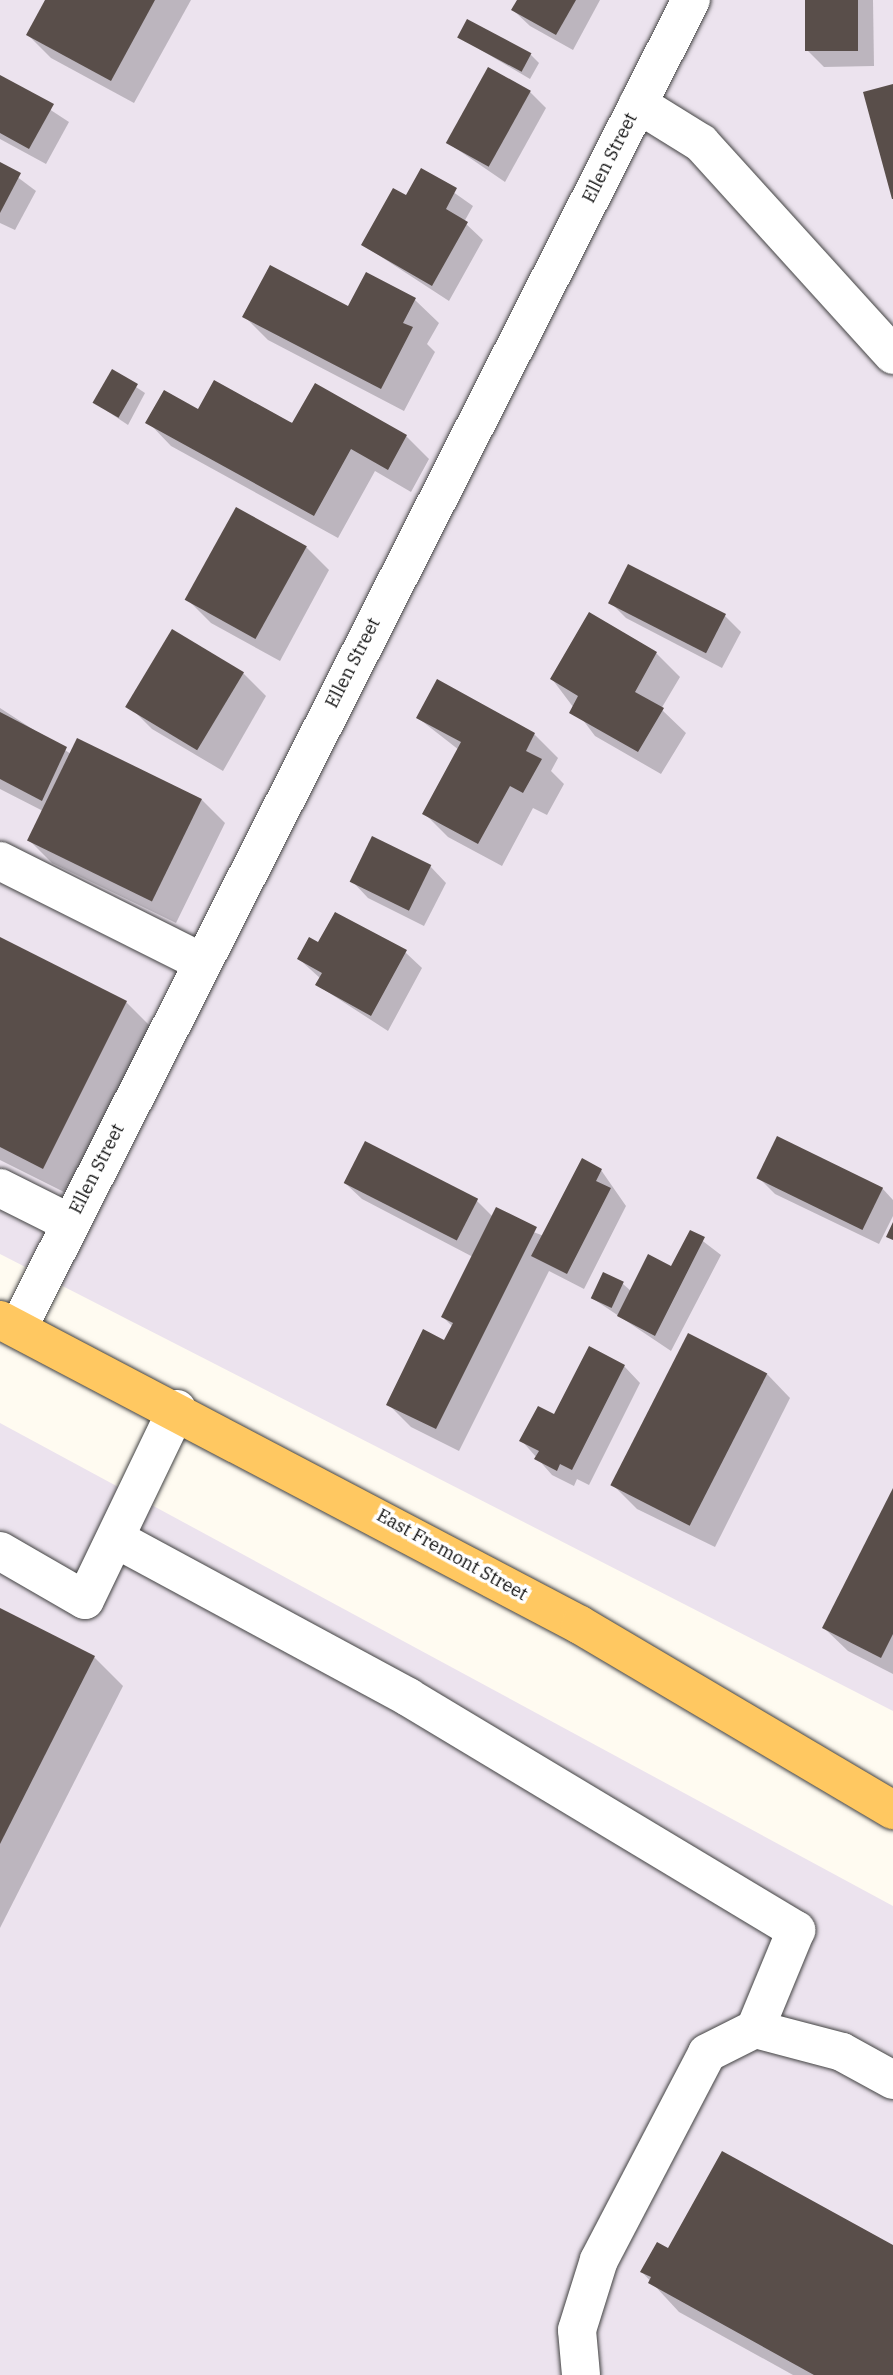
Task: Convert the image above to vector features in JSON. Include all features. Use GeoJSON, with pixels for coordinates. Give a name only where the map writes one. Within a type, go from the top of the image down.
{"type":"FeatureCollection","features":[{"type":"Feature","properties":{"kind":"main road","name":"East Fremont Street"},"geometry":{"type":"LineString","coordinates":[[9,1324],[177,1409],[580,1625],[893,1810]]}},
{"type":"Feature","properties":{"kind":"street","name":"Ellen Street"},"geometry":{"type":"LineString","coordinates":[[9,1324],[70,1223],[691,0]]}},
{"type":"Feature","properties":{"kind":"street"},"geometry":{"type":"LineString","coordinates":[[638,104],[701,143],[893,355]]}},
{"type":"Feature","properties":{"kind":"street"},"geometry":{"type":"LineString","coordinates":[[0,861],[202,962]]}},
{"type":"Feature","properties":{"kind":"street"},"geometry":{"type":"LineString","coordinates":[[0,1188],[70,1223]]}},
{"type":"Feature","properties":{"kind":"street"},"geometry":{"type":"LineString","coordinates":[[0,1551],[85,1600],[118,1540],[177,1409]]}},
{"type":"Feature","properties":{"kind":"street"},"geometry":{"type":"LineString","coordinates":[[118,1540],[408,1697],[796,1930],[755,2029],[707,2053],[599,2260],[577,2330],[581,2375]]}},
{"type":"Feature","properties":{"kind":"street"},"geometry":{"type":"LineString","coordinates":[[755,2029],[842,2052],[893,2080]]}},
{"type":"Feature","properties":{"kind":"shaded area"},"geometry":{"type":"Polygon","coordinates":[[[0,0],[893,0],[893,1711],[0,1254],[0,0]]]}},
{"type":"Feature","properties":{"kind":"shaded area"},"geometry":{"type":"Polygon","coordinates":[[[0,1423],[893,1906],[893,2375],[0,2375],[0,1423]]]}},
{"type":"Feature","properties":{"kind":"building"},"geometry":{"type":"Polygon","coordinates":[[[45,0],[155,0],[111,81],[26,35],[45,0]]]}},
{"type":"Feature","properties":{"kind":"building"},"geometry":{"type":"Polygon","coordinates":[[[517,0],[576,0],[556,35],[511,10],[517,0]]]}},
{"type":"Feature","properties":{"kind":"building"},"geometry":{"type":"Polygon","coordinates":[[[805,0],[858,0],[858,51],[805,51],[805,0]]]}},
{"type":"Feature","properties":{"kind":"building"},"geometry":{"type":"Polygon","coordinates":[[[467,19],[531,53],[522,72],[457,38],[467,19]]]}},
{"type":"Feature","properties":{"kind":"building"},"geometry":{"type":"Polygon","coordinates":[[[488,67],[531,91],[489,167],[446,143],[488,67]]]}},
{"type":"Feature","properties":{"kind":"building"},"geometry":{"type":"Polygon","coordinates":[[[0,75],[54,104],[29,149],[0,133],[0,75]]]}},
{"type":"Feature","properties":{"kind":"building"},"geometry":{"type":"Polygon","coordinates":[[[893,84],[893,199],[892,199],[863,92],[893,84]]]}},
{"type":"Feature","properties":{"kind":"building"},"geometry":{"type":"Polygon","coordinates":[[[0,162],[21,173],[0,213],[0,162]]]}},
{"type":"Feature","properties":{"kind":"building"},"geometry":{"type":"Polygon","coordinates":[[[421,168],[457,188],[446,209],[468,222],[432,286],[361,245],[393,188],[406,195],[421,168]]]}},
{"type":"Feature","properties":{"kind":"building"},"geometry":{"type":"Polygon","coordinates":[[[270,265],[348,306],[366,272],[416,298],[403,323],[413,327],[381,389],[242,317],[270,265]]]}},
{"type":"Feature","properties":{"kind":"building"},"geometry":{"type":"Polygon","coordinates":[[[112,369],[138,384],[118,418],[92,403],[112,369]]]}},
{"type":"Feature","properties":{"kind":"building"},"geometry":{"type":"Polygon","coordinates":[[[214,380],[292,423],[315,383],[407,435],[388,470],[351,449],[314,516],[145,423],[164,390],[198,409],[214,380]]]}},
{"type":"Feature","properties":{"kind":"building"},"geometry":{"type":"Polygon","coordinates":[[[236,507],[307,546],[255,639],[185,600],[236,507]]]}},
{"type":"Feature","properties":{"kind":"building"},"geometry":{"type":"Polygon","coordinates":[[[628,564],[726,614],[706,653],[608,603],[628,564]]]}},
{"type":"Feature","properties":{"kind":"building"},"geometry":{"type":"Polygon","coordinates":[[[589,612],[657,652],[635,692],[664,708],[638,752],[569,713],[578,696],[550,679],[589,612]]]}},
{"type":"Feature","properties":{"kind":"building"},"geometry":{"type":"Polygon","coordinates":[[[172,629],[244,672],[197,750],[125,707],[172,629]]]}},
{"type":"Feature","properties":{"kind":"building"},"geometry":{"type":"Polygon","coordinates":[[[437,679],[535,733],[526,751],[542,759],[523,793],[510,786],[478,844],[422,814],[461,742],[416,718],[437,679]]]}},
{"type":"Feature","properties":{"kind":"building"},"geometry":{"type":"Polygon","coordinates":[[[0,712],[67,747],[42,801],[0,779],[0,712]]]}},
{"type":"Feature","properties":{"kind":"building"},"geometry":{"type":"Polygon","coordinates":[[[77,738],[202,799],[152,901],[27,840],[77,738]]]}},
{"type":"Feature","properties":{"kind":"building"},"geometry":{"type":"Polygon","coordinates":[[[372,836],[431,865],[409,911],[350,882],[372,836]]]}},
{"type":"Feature","properties":{"kind":"building"},"geometry":{"type":"Polygon","coordinates":[[[335,912],[407,950],[371,1016],[315,985],[322,973],[297,959],[309,937],[318,942],[335,912]]]}},
{"type":"Feature","properties":{"kind":"building"},"geometry":{"type":"Polygon","coordinates":[[[0,937],[127,1001],[43,1169],[0,1147],[0,937]]]}},
{"type":"Feature","properties":{"kind":"building"},"geometry":{"type":"Polygon","coordinates":[[[777,1136],[883,1188],[862,1230],[756,1178],[777,1136]]]}},
{"type":"Feature","properties":{"kind":"building"},"geometry":{"type":"Polygon","coordinates":[[[365,1141],[478,1199],[457,1241],[344,1183],[365,1141]]]}},
{"type":"Feature","properties":{"kind":"building"},"geometry":{"type":"Polygon","coordinates":[[[582,1158],[602,1169],[596,1181],[611,1188],[567,1274],[531,1256],[582,1158]]]}},
{"type":"Feature","properties":{"kind":"building"},"geometry":{"type":"Polygon","coordinates":[[[496,1207],[537,1227],[436,1429],[386,1405],[423,1329],[444,1340],[453,1323],[441,1317],[496,1207]]]}},
{"type":"Feature","properties":{"kind":"building"},"geometry":{"type":"Polygon","coordinates":[[[893,1222],[893,1240],[886,1237],[893,1222]]]}},
{"type":"Feature","properties":{"kind":"building"},"geometry":{"type":"Polygon","coordinates":[[[690,1230],[705,1237],[655,1336],[617,1316],[648,1254],[671,1266],[690,1230]]]}},
{"type":"Feature","properties":{"kind":"building"},"geometry":{"type":"Polygon","coordinates":[[[603,1272],[624,1282],[612,1308],[591,1298],[603,1272]]]}},
{"type":"Feature","properties":{"kind":"building"},"geometry":{"type":"Polygon","coordinates":[[[688,1333],[767,1373],[690,1526],[610,1485],[688,1333]]]}},
{"type":"Feature","properties":{"kind":"building"},"geometry":{"type":"Polygon","coordinates":[[[589,1346],[625,1365],[572,1470],[560,1464],[557,1471],[534,1459],[539,1451],[519,1441],[538,1406],[554,1414],[589,1346]]]}},
{"type":"Feature","properties":{"kind":"building"},"geometry":{"type":"Polygon","coordinates":[[[893,1488],[893,1634],[881,1658],[822,1628],[893,1488]]]}},
{"type":"Feature","properties":{"kind":"building"},"geometry":{"type":"Polygon","coordinates":[[[0,1608],[95,1656],[0,1844],[0,1608]]]}},
{"type":"Feature","properties":{"kind":"building"},"geometry":{"type":"Polygon","coordinates":[[[722,2151],[893,2245],[893,2375],[814,2375],[648,2283],[651,2277],[640,2272],[657,2242],[668,2248],[722,2151]]]}}]}
